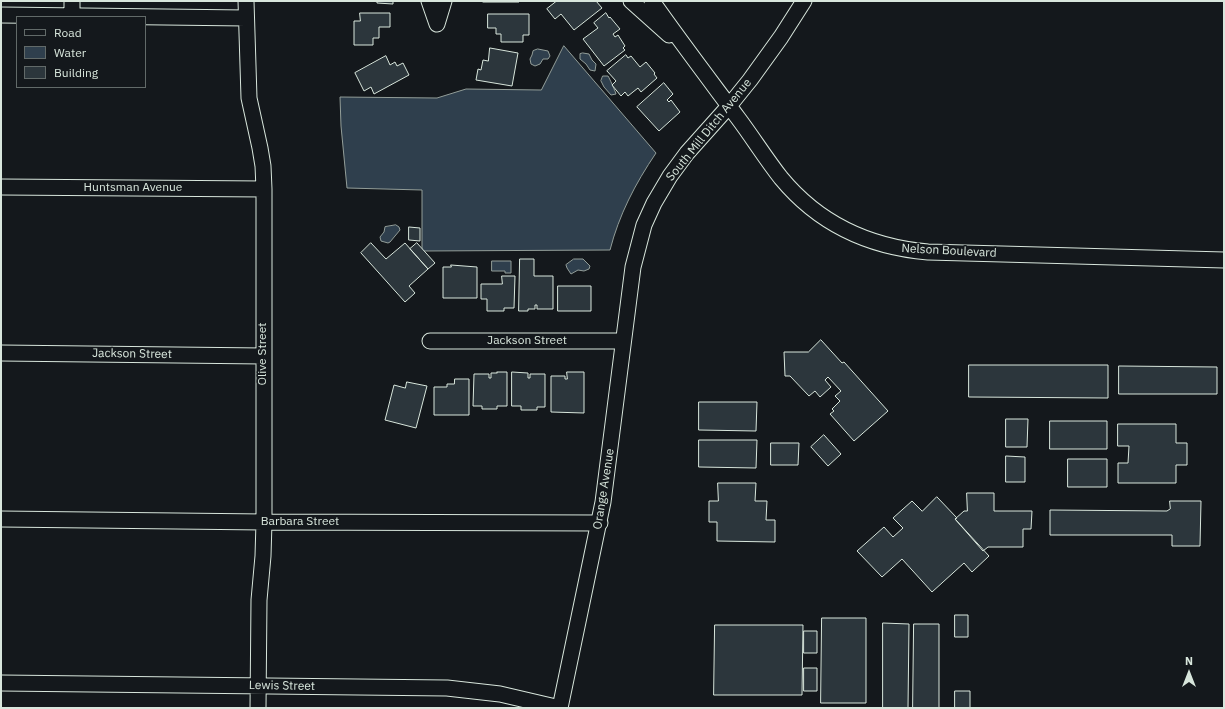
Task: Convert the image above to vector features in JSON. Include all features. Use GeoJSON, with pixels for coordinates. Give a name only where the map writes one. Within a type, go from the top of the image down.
{"type":"FeatureCollection","features":[{"type":"Feature","properties":{"kind":"street","name":"Olive Street"},"geometry":{"type":"LineString","coordinates":[[246,1],[249,98],[263,166],[264,189],[264,522],[259,600],[258,708]]}},
{"type":"Feature","properties":{"kind":"street"},"geometry":{"type":"LineString","coordinates":[[430,1],[437,24],[444,1]]}},
{"type":"Feature","properties":{"kind":"street","name":"Nelson Boulevard"},"geometry":{"type":"LineString","coordinates":[[631,1],[688,52]]}},
{"type":"Feature","properties":{"kind":"street","name":"Nelson Boulevard"},"geometry":{"type":"LineString","coordinates":[[652,1],[780,177],[808,206],[838,226],[862,238],[900,249],[928,252],[1224,260]]}},
{"type":"Feature","properties":{"kind":"street","name":"South Mill Ditch Avenue"},"geometry":{"type":"LineString","coordinates":[[633,267],[644,225],[662,189],[687,153],[750,80],[781,37],[804,1]]}},
{"type":"Feature","properties":{"kind":"street"},"geometry":{"type":"LineString","coordinates":[[1,15],[72,8],[246,18]]}},
{"type":"Feature","properties":{"kind":"street","name":"Huntsman Avenue"},"geometry":{"type":"LineString","coordinates":[[1,186],[264,189]]}},
{"type":"Feature","properties":{"kind":"street","name":"Orange Avenue"},"geometry":{"type":"LineString","coordinates":[[560,708],[600,523],[633,267]]}},
{"type":"Feature","properties":{"kind":"street","name":"Jackson Street"},"geometry":{"type":"LineString","coordinates":[[430,341],[623,341]]}},
{"type":"Feature","properties":{"kind":"street","name":"Jackson Street"},"geometry":{"type":"LineString","coordinates":[[1,353],[263,356]]}},
{"type":"Feature","properties":{"kind":"street","name":"Barbara Street"},"geometry":{"type":"LineString","coordinates":[[1,519],[264,522],[600,523]]}},
{"type":"Feature","properties":{"kind":"street","name":"Lewis Street"},"geometry":{"type":"LineString","coordinates":[[1,683],[447,688],[468,689],[518,697],[560,708]]}},
{"type":"Feature","properties":{"kind":"water"},"geometry":{"type":"Polygon","coordinates":[[[564,46],[656,153],[628,200],[618,224],[610,250],[422,251],[422,190],[347,188],[341,126],[340,97],[437,98],[466,89],[541,90],[564,46]]]}},
{"type":"Feature","properties":{"kind":"water"},"geometry":{"type":"Polygon","coordinates":[[[538,49],[548,51],[550,56],[548,59],[543,59],[540,64],[535,66],[531,64],[530,59],[533,51],[538,49]]]}},
{"type":"Feature","properties":{"kind":"water"},"geometry":{"type":"Polygon","coordinates":[[[580,54],[589,54],[596,64],[595,71],[590,70],[580,59],[580,54]]]}},
{"type":"Feature","properties":{"kind":"water"},"geometry":{"type":"Polygon","coordinates":[[[603,76],[608,76],[616,94],[611,95],[604,87],[601,81],[603,76]]]}},
{"type":"Feature","properties":{"kind":"water"},"geometry":{"type":"Polygon","coordinates":[[[396,225],[400,230],[390,242],[388,243],[381,241],[380,237],[384,232],[385,227],[396,225]]]}},
{"type":"Feature","properties":{"kind":"water"},"geometry":{"type":"Polygon","coordinates":[[[574,259],[583,259],[590,266],[589,269],[584,271],[578,270],[571,274],[566,265],[574,259]]]}},
{"type":"Feature","properties":{"kind":"water"},"geometry":{"type":"Polygon","coordinates":[[[492,261],[511,261],[511,273],[505,273],[505,271],[492,271],[492,261]]]}},
{"type":"Feature","properties":{"kind":"building"},"geometry":{"type":"Polygon","coordinates":[[[360,1],[393,1],[393,4],[377,2],[360,1]]]}},
{"type":"Feature","properties":{"kind":"building"},"geometry":{"type":"Polygon","coordinates":[[[519,1],[519,2],[483,2],[519,1]]]}},
{"type":"Feature","properties":{"kind":"building"},"geometry":{"type":"Polygon","coordinates":[[[557,1],[596,1],[602,8],[574,30],[561,14],[555,19],[547,9],[557,1]]]}},
{"type":"Feature","properties":{"kind":"building"},"geometry":{"type":"Polygon","coordinates":[[[360,13],[390,13],[390,27],[379,27],[379,38],[373,38],[373,45],[354,45],[354,21],[360,21],[360,13]]]}},
{"type":"Feature","properties":{"kind":"building"},"geometry":{"type":"Polygon","coordinates":[[[606,13],[620,29],[613,34],[615,37],[618,35],[625,46],[623,48],[625,50],[604,66],[583,39],[598,28],[594,23],[606,13]]]}},
{"type":"Feature","properties":{"kind":"building"},"geometry":{"type":"Polygon","coordinates":[[[488,14],[529,14],[529,35],[523,35],[523,42],[501,42],[501,34],[496,34],[496,28],[488,28],[488,14]]]}},
{"type":"Feature","properties":{"kind":"building"},"geometry":{"type":"Polygon","coordinates":[[[490,48],[518,53],[512,86],[476,80],[478,69],[481,70],[483,60],[488,61],[490,48]]]}},
{"type":"Feature","properties":{"kind":"building"},"geometry":{"type":"Polygon","coordinates":[[[626,55],[628,58],[631,56],[640,67],[646,62],[657,78],[641,92],[638,88],[628,96],[625,92],[621,96],[612,85],[616,81],[607,71],[626,55]]]}},
{"type":"Feature","properties":{"kind":"building"},"geometry":{"type":"Polygon","coordinates":[[[386,56],[390,65],[395,62],[397,66],[403,63],[409,75],[374,94],[371,87],[364,91],[355,73],[386,56]]]}},
{"type":"Feature","properties":{"kind":"building"},"geometry":{"type":"Polygon","coordinates":[[[664,83],[673,94],[667,100],[669,102],[671,100],[680,112],[659,131],[637,107],[664,83]]]}},
{"type":"Feature","properties":{"kind":"building"},"geometry":{"type":"Polygon","coordinates":[[[409,227],[420,228],[420,241],[409,240],[409,227]]]}},
{"type":"Feature","properties":{"kind":"building"},"geometry":{"type":"Polygon","coordinates":[[[371,243],[386,259],[405,243],[428,269],[409,286],[415,293],[405,302],[361,253],[371,243]]]}},
{"type":"Feature","properties":{"kind":"building"},"geometry":{"type":"Polygon","coordinates":[[[417,243],[435,263],[428,269],[410,249],[417,243]]]}},
{"type":"Feature","properties":{"kind":"building"},"geometry":{"type":"Polygon","coordinates":[[[520,259],[534,259],[534,276],[553,276],[553,309],[537,309],[537,305],[535,305],[535,309],[519,311],[520,259]]]}},
{"type":"Feature","properties":{"kind":"building"},"geometry":{"type":"Polygon","coordinates":[[[451,265],[477,267],[477,298],[443,298],[443,267],[451,267],[451,265]]]}},
{"type":"Feature","properties":{"kind":"building"},"geometry":{"type":"Polygon","coordinates":[[[502,276],[515,276],[514,308],[504,308],[504,311],[487,311],[487,299],[481,299],[481,284],[502,284],[502,276]]]}},
{"type":"Feature","properties":{"kind":"building"},"geometry":{"type":"Polygon","coordinates":[[[558,286],[591,286],[591,311],[558,311],[558,286]]]}},
{"type":"Feature","properties":{"kind":"building"},"geometry":{"type":"Polygon","coordinates":[[[821,340],[842,363],[844,362],[888,411],[854,441],[830,414],[834,411],[832,409],[840,401],[835,396],[841,391],[828,377],[825,380],[831,387],[820,397],[815,391],[809,396],[790,376],[785,376],[784,352],[808,352],[821,340]]]}},
{"type":"Feature","properties":{"kind":"building"},"geometry":{"type":"Polygon","coordinates":[[[969,365],[1108,365],[1108,398],[969,397],[969,365]]]}},
{"type":"Feature","properties":{"kind":"building"},"geometry":{"type":"Polygon","coordinates":[[[1119,366],[1217,367],[1217,394],[1119,394],[1119,366]]]}},
{"type":"Feature","properties":{"kind":"building"},"geometry":{"type":"Polygon","coordinates":[[[507,372],[507,406],[497,406],[497,409],[482,409],[482,406],[473,406],[474,374],[489,374],[489,378],[491,378],[491,373],[507,372]]]}},
{"type":"Feature","properties":{"kind":"building"},"geometry":{"type":"Polygon","coordinates":[[[512,372],[528,373],[528,378],[530,378],[530,374],[545,374],[545,407],[537,407],[537,410],[521,410],[521,406],[512,406],[512,372]]]}},
{"type":"Feature","properties":{"kind":"building"},"geometry":{"type":"Polygon","coordinates":[[[567,372],[584,372],[584,413],[551,412],[551,376],[565,376],[565,379],[567,379],[567,372]]]}},
{"type":"Feature","properties":{"kind":"building"},"geometry":{"type":"Polygon","coordinates":[[[455,379],[469,379],[469,415],[434,415],[434,387],[447,387],[447,384],[454,384],[455,379]]]}},
{"type":"Feature","properties":{"kind":"building"},"geometry":{"type":"Polygon","coordinates":[[[407,382],[427,386],[416,428],[385,420],[394,385],[405,388],[407,382]]]}},
{"type":"Feature","properties":{"kind":"building"},"geometry":{"type":"Polygon","coordinates":[[[699,402],[757,402],[756,431],[699,430],[699,402]]]}},
{"type":"Feature","properties":{"kind":"building"},"geometry":{"type":"Polygon","coordinates":[[[1006,419],[1028,419],[1027,447],[1006,447],[1006,419]]]}},
{"type":"Feature","properties":{"kind":"building"},"geometry":{"type":"Polygon","coordinates":[[[1050,421],[1107,421],[1107,449],[1050,449],[1050,421]]]}},
{"type":"Feature","properties":{"kind":"building"},"geometry":{"type":"Polygon","coordinates":[[[1118,424],[1176,424],[1176,443],[1187,443],[1187,465],[1176,465],[1176,483],[1118,483],[1118,463],[1128,463],[1129,446],[1118,446],[1118,424]]]}},
{"type":"Feature","properties":{"kind":"building"},"geometry":{"type":"Polygon","coordinates":[[[824,435],[841,454],[828,466],[811,447],[824,435]]]}},
{"type":"Feature","properties":{"kind":"building"},"geometry":{"type":"Polygon","coordinates":[[[699,440],[757,440],[756,468],[699,467],[699,440]]]}},
{"type":"Feature","properties":{"kind":"building"},"geometry":{"type":"Polygon","coordinates":[[[771,443],[799,443],[798,465],[771,465],[771,443]]]}},
{"type":"Feature","properties":{"kind":"building"},"geometry":{"type":"Polygon","coordinates":[[[1006,456],[1025,457],[1025,482],[1006,482],[1006,456]]]}},
{"type":"Feature","properties":{"kind":"building"},"geometry":{"type":"Polygon","coordinates":[[[1068,459],[1107,459],[1107,487],[1068,487],[1068,459]]]}},
{"type":"Feature","properties":{"kind":"building"},"geometry":{"type":"Polygon","coordinates":[[[718,483],[756,483],[755,501],[767,501],[766,520],[775,520],[775,542],[717,541],[717,522],[709,522],[709,501],[718,501],[718,483]]]}},
{"type":"Feature","properties":{"kind":"building"},"geometry":{"type":"Polygon","coordinates":[[[967,493],[994,493],[994,511],[1032,511],[1031,529],[1023,529],[1023,547],[988,547],[983,551],[955,519],[964,511],[967,511],[967,493]]]}},
{"type":"Feature","properties":{"kind":"building"},"geometry":{"type":"Polygon","coordinates":[[[937,497],[989,556],[972,572],[964,563],[932,592],[902,559],[882,577],[857,551],[884,527],[893,537],[903,528],[893,518],[912,501],[922,511],[937,497]]]}},
{"type":"Feature","properties":{"kind":"building"},"geometry":{"type":"Polygon","coordinates":[[[1170,501],[1201,501],[1200,546],[1172,546],[1172,535],[1050,535],[1050,510],[1167,511],[1170,509],[1170,501]]]}},
{"type":"Feature","properties":{"kind":"building"},"geometry":{"type":"Polygon","coordinates":[[[955,615],[968,615],[968,637],[955,637],[955,615]]]}},
{"type":"Feature","properties":{"kind":"building"},"geometry":{"type":"Polygon","coordinates":[[[822,618],[866,618],[866,703],[821,703],[822,618]]]}},
{"type":"Feature","properties":{"kind":"building"},"geometry":{"type":"Polygon","coordinates":[[[883,623],[909,624],[908,708],[883,708],[883,623]]]}},
{"type":"Feature","properties":{"kind":"building"},"geometry":{"type":"Polygon","coordinates":[[[914,624],[939,624],[939,708],[913,708],[914,624]]]}},
{"type":"Feature","properties":{"kind":"building"},"geometry":{"type":"Polygon","coordinates":[[[715,625],[803,625],[802,695],[714,695],[715,625]]]}},
{"type":"Feature","properties":{"kind":"building"},"geometry":{"type":"Polygon","coordinates":[[[804,631],[817,631],[817,653],[804,653],[804,631]]]}},
{"type":"Feature","properties":{"kind":"building"},"geometry":{"type":"Polygon","coordinates":[[[804,668],[817,668],[817,691],[804,691],[804,668]]]}},
{"type":"Feature","properties":{"kind":"building"},"geometry":{"type":"Polygon","coordinates":[[[955,691],[970,691],[970,708],[955,708],[955,691]]]}}]}
